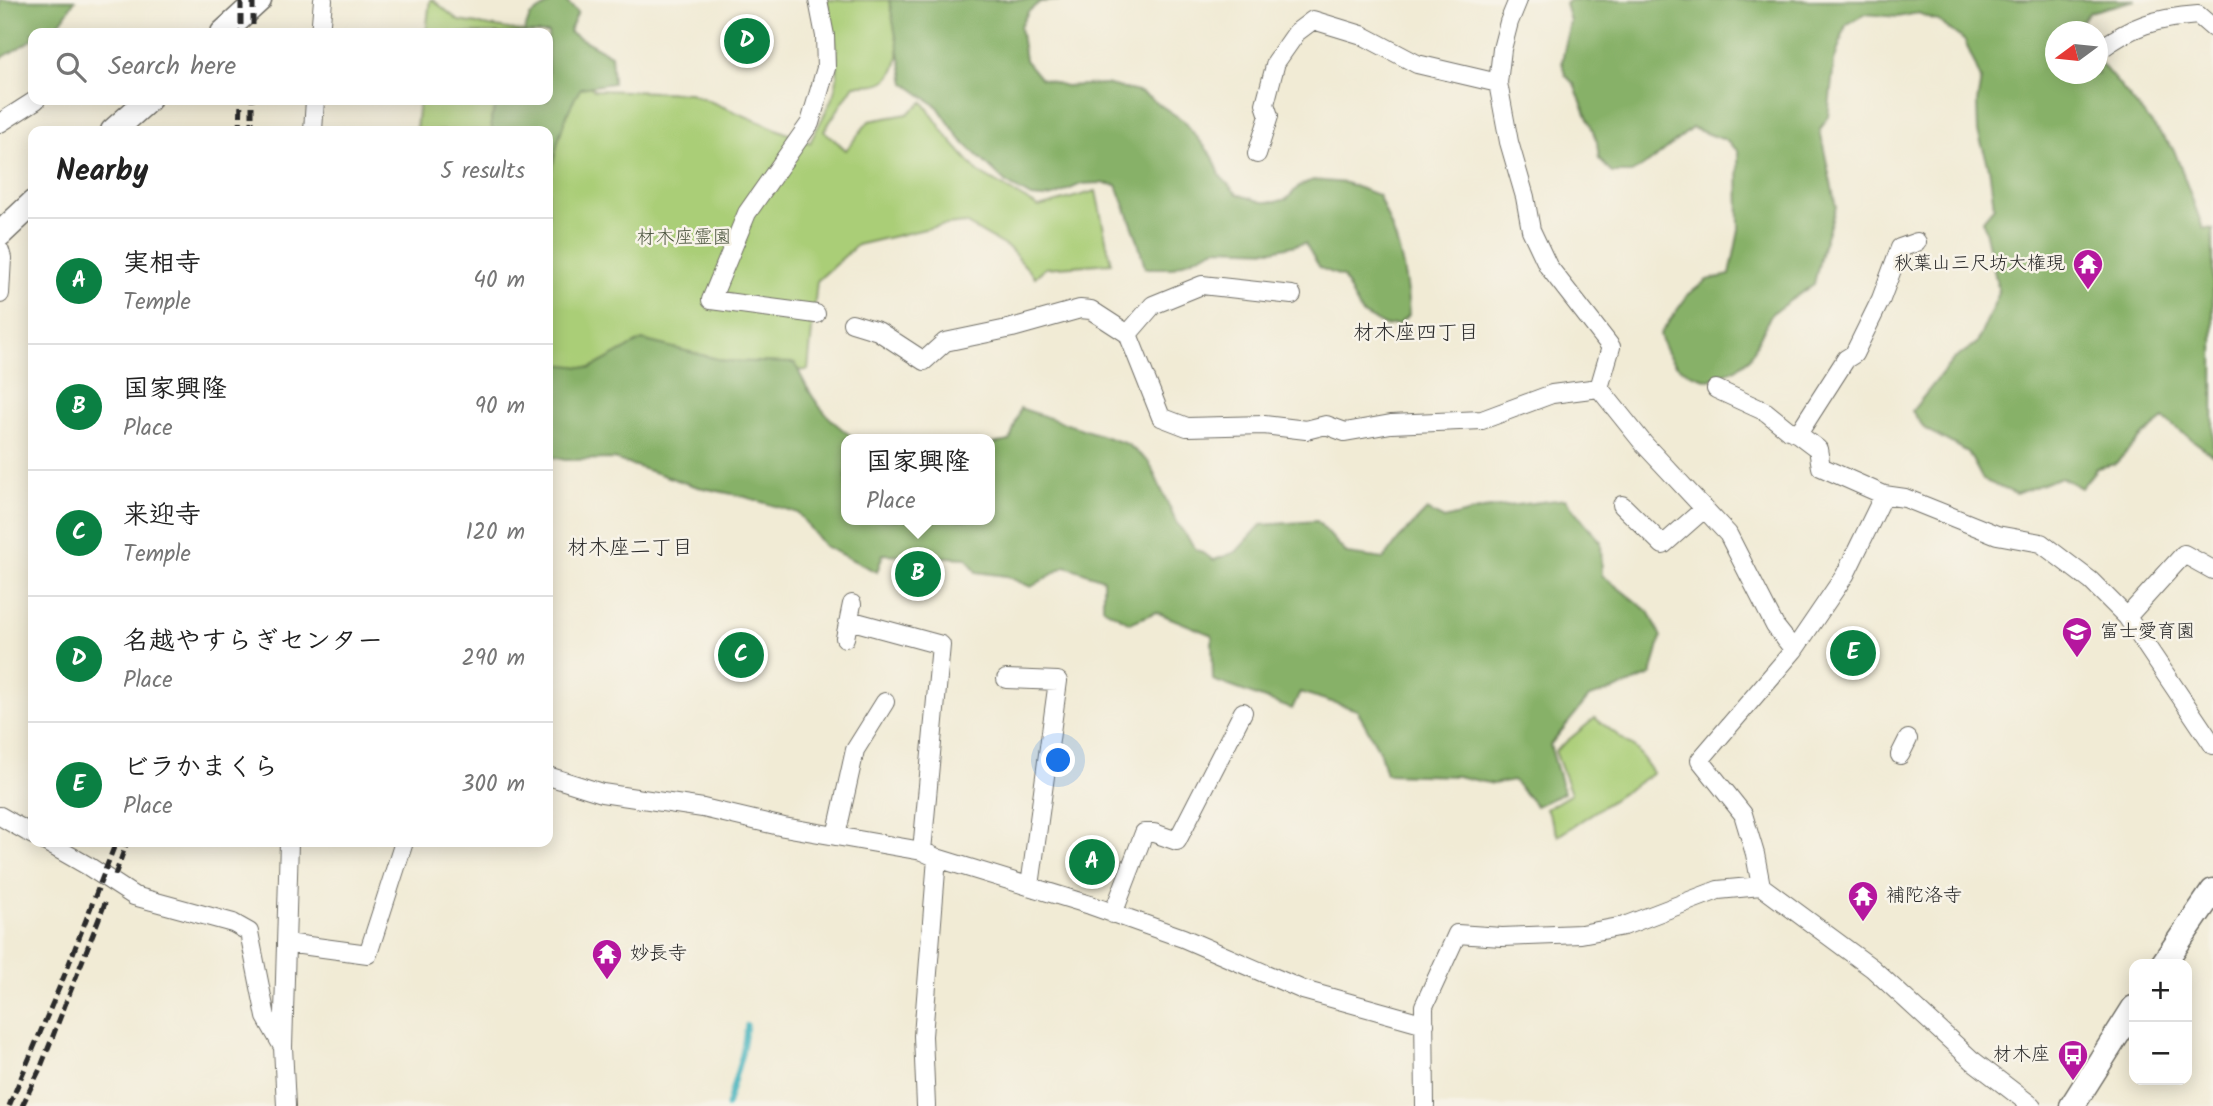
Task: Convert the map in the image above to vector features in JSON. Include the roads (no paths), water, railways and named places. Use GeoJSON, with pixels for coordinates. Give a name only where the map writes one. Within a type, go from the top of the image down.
{"type":"FeatureCollection","features":[{"type":"Feature","properties":{"kind":"street"},"geometry":{"type":"LineString","coordinates":[[228,28],[259,0]]}},
{"type":"Feature","properties":{"kind":"street"},"geometry":{"type":"LineString","coordinates":[[320,28],[323,0]]}},
{"type":"Feature","properties":{"kind":"street"},"geometry":{"type":"LineString","coordinates":[[816,314],[711,300],[747,213],[810,123],[826,68],[825,36],[818,0]]}},
{"type":"Feature","properties":{"kind":"street"},"geometry":{"type":"LineString","coordinates":[[1518,0],[1502,49],[1498,82],[1509,142],[1525,197],[1531,230],[1548,266],[1611,347],[1599,388]]}},
{"type":"Feature","properties":{"kind":"street"},"geometry":{"type":"LineString","coordinates":[[2108,44],[2143,24],[2171,17],[2198,15],[2213,28]]}},
{"type":"Feature","properties":{"kind":"street"},"geometry":{"type":"LineString","coordinates":[[1257,154],[1269,116],[1265,104],[1276,62],[1297,32],[1312,20],[1362,35],[1417,64],[1461,76],[1498,82]]}},
{"type":"Feature","properties":{"kind":"street"},"geometry":{"type":"LineString","coordinates":[[0,122],[28,105]]}},
{"type":"Feature","properties":{"kind":"street"},"geometry":{"type":"LineString","coordinates":[[119,126],[142,105]]}},
{"type":"Feature","properties":{"kind":"street"},"geometry":{"type":"LineString","coordinates":[[313,126],[315,105]]}},
{"type":"Feature","properties":{"kind":"street"},"geometry":{"type":"LineString","coordinates":[[0,234],[28,208]]}},
{"type":"Feature","properties":{"kind":"street"},"geometry":{"type":"LineString","coordinates":[[1798,434],[1846,359],[1854,354],[1881,299],[1900,248],[1917,242]]}},
{"type":"Feature","properties":{"kind":"street"},"geometry":{"type":"LineString","coordinates":[[0,251],[0,294]]}},
{"type":"Feature","properties":{"kind":"street"},"geometry":{"type":"LineString","coordinates":[[1128,334],[1153,305],[1202,285],[1292,295]]}},
{"type":"Feature","properties":{"kind":"street"},"geometry":{"type":"LineString","coordinates":[[852,323],[878,331],[924,361],[945,342],[1012,328],[1080,309],[1091,310],[1128,334],[1161,417],[1187,427],[1264,425],[1306,430],[1326,425],[1345,432],[1391,424],[1482,420],[1552,394],[1599,388]]}},
{"type":"Feature","properties":{"kind":"street"},"geometry":{"type":"LineString","coordinates":[[1599,388],[1644,444],[1728,534],[1774,626],[1794,650]]}},
{"type":"Feature","properties":{"kind":"street"},"geometry":{"type":"LineString","coordinates":[[1716,389],[1766,412],[1787,429],[1798,434],[1818,449],[1821,467],[1884,495],[1905,498],[1997,535],[2042,543],[2091,582],[2127,617],[2213,745]]}},
{"type":"Feature","properties":{"kind":"street"},"geometry":{"type":"LineString","coordinates":[[1761,886],[1743,814],[1700,760],[1794,650],[1845,575],[1884,495]]}},
{"type":"Feature","properties":{"kind":"street"},"geometry":{"type":"LineString","coordinates":[[1622,505],[1662,545],[1704,509]]}},
{"type":"Feature","properties":{"kind":"street"},"geometry":{"type":"LineString","coordinates":[[2127,617],[2184,554],[2213,570]]}},
{"type":"Feature","properties":{"kind":"street"},"geometry":{"type":"LineString","coordinates":[[845,638],[851,612],[941,645],[923,1036],[926,1106]]}},
{"type":"Feature","properties":{"kind":"street"},"geometry":{"type":"LineString","coordinates":[[1006,679],[1058,681],[1030,886]]}},
{"type":"Feature","properties":{"kind":"street"},"geometry":{"type":"LineString","coordinates":[[836,836],[855,750],[885,702]]}},
{"type":"Feature","properties":{"kind":"street"},"geometry":{"type":"LineString","coordinates":[[1113,914],[1144,833],[1154,833],[1177,841],[1243,712]]}},
{"type":"Feature","properties":{"kind":"street"},"geometry":{"type":"LineString","coordinates":[[553,778],[602,793],[703,808],[784,827],[930,854],[1183,938],[1303,990],[1425,1024]]}},
{"type":"Feature","properties":{"kind":"street"},"geometry":{"type":"LineString","coordinates":[[0,816],[28,832]]}},
{"type":"Feature","properties":{"kind":"street"},"geometry":{"type":"LineString","coordinates":[[55,847],[134,896],[233,923],[249,932],[266,1017],[283,1047]]}},
{"type":"Feature","properties":{"kind":"street"},"geometry":{"type":"LineString","coordinates":[[286,1106],[283,1047],[289,847]]}},
{"type":"Feature","properties":{"kind":"street"},"geometry":{"type":"LineString","coordinates":[[286,943],[368,954],[402,847]]}},
{"type":"Feature","properties":{"kind":"street"},"geometry":{"type":"LineString","coordinates":[[1425,1106],[1424,1006],[1457,934],[1502,937],[1581,934],[1624,926],[1718,890],[1761,886],[1872,968],[1972,1059],[2032,1106]]}},
{"type":"Feature","properties":{"kind":"street"},"geometry":{"type":"LineString","coordinates":[[2167,959],[2213,891]]}},
{"type":"Feature","properties":{"kind":"street"},"geometry":{"type":"LineString","coordinates":[[2072,1106],[2129,1016]]}},
{"type":"Feature","properties":{"kind":"waterway"},"geometry":{"type":"LineString","coordinates":[[727,1106],[747,1025]]}},
{"type":"Feature","properties":{"kind":"railway"},"geometry":{"type":"LineString","coordinates":[[241,0],[241,28]]}},
{"type":"Feature","properties":{"kind":"railway"},"geometry":{"type":"LineString","coordinates":[[253,0],[253,28]]}},
{"type":"Feature","properties":{"kind":"railway"},"geometry":{"type":"LineString","coordinates":[[240,126],[241,105]]}},
{"type":"Feature","properties":{"kind":"railway"},"geometry":{"type":"LineString","coordinates":[[252,105],[252,126]]}},
{"type":"Feature","properties":{"kind":"railway"},"geometry":{"type":"LineString","coordinates":[[9,1106],[65,974],[114,847]]}},
{"type":"Feature","properties":{"kind":"railway"},"geometry":{"type":"LineString","coordinates":[[115,875],[125,847]]}},
{"type":"Feature","properties":{"kind":"railway"},"geometry":{"type":"LineString","coordinates":[[22,1106],[40,1069],[107,898]]}},
{"type":"Feature","properties":{"kind":"place","name":"名越やすらぎセンター"},"geometry":{"type":"Point","coordinates":[747,41]}},
{"type":"Feature","properties":{"kind":"place","name":"秋葉山三尺坊大権現"},"geometry":{"type":"Point","coordinates":[2088,291]}},
{"type":"Feature","properties":{"kind":"place","name":"国家興隆"},"geometry":{"type":"Point","coordinates":[918,574]}},
{"type":"Feature","properties":{"kind":"place","name":"ビラかまくら"},"geometry":{"type":"Point","coordinates":[1853,653]}},
{"type":"Feature","properties":{"kind":"place","name":"来迎寺"},"geometry":{"type":"Point","coordinates":[741,655]}},
{"type":"Feature","properties":{"kind":"place","name":"富士愛育園"},"geometry":{"type":"Point","coordinates":[2077,659]}},
{"type":"Feature","properties":{"kind":"place","name":"実相寺"},"geometry":{"type":"Point","coordinates":[1092,862]}},
{"type":"Feature","properties":{"kind":"place","name":"補陀洛寺"},"geometry":{"type":"Point","coordinates":[1863,923]}},
{"type":"Feature","properties":{"kind":"place","name":"妙長寺"},"geometry":{"type":"Point","coordinates":[607,981]}},
{"type":"Feature","properties":{"kind":"place","name":"材木座"},"geometry":{"type":"Point","coordinates":[2073,1082]}},
{"type":"Feature","properties":{"kind":"district","name":"材木座四丁目"},"geometry":{"type":"Point","coordinates":[1416,333]}},
{"type":"Feature","properties":{"kind":"district","name":"材木座二丁目"},"geometry":{"type":"Point","coordinates":[630,548]}},
{"type":"Feature","properties":{"kind":"park label","name":"材木座霊園"},"geometry":{"type":"Point","coordinates":[684,238]}}]}
